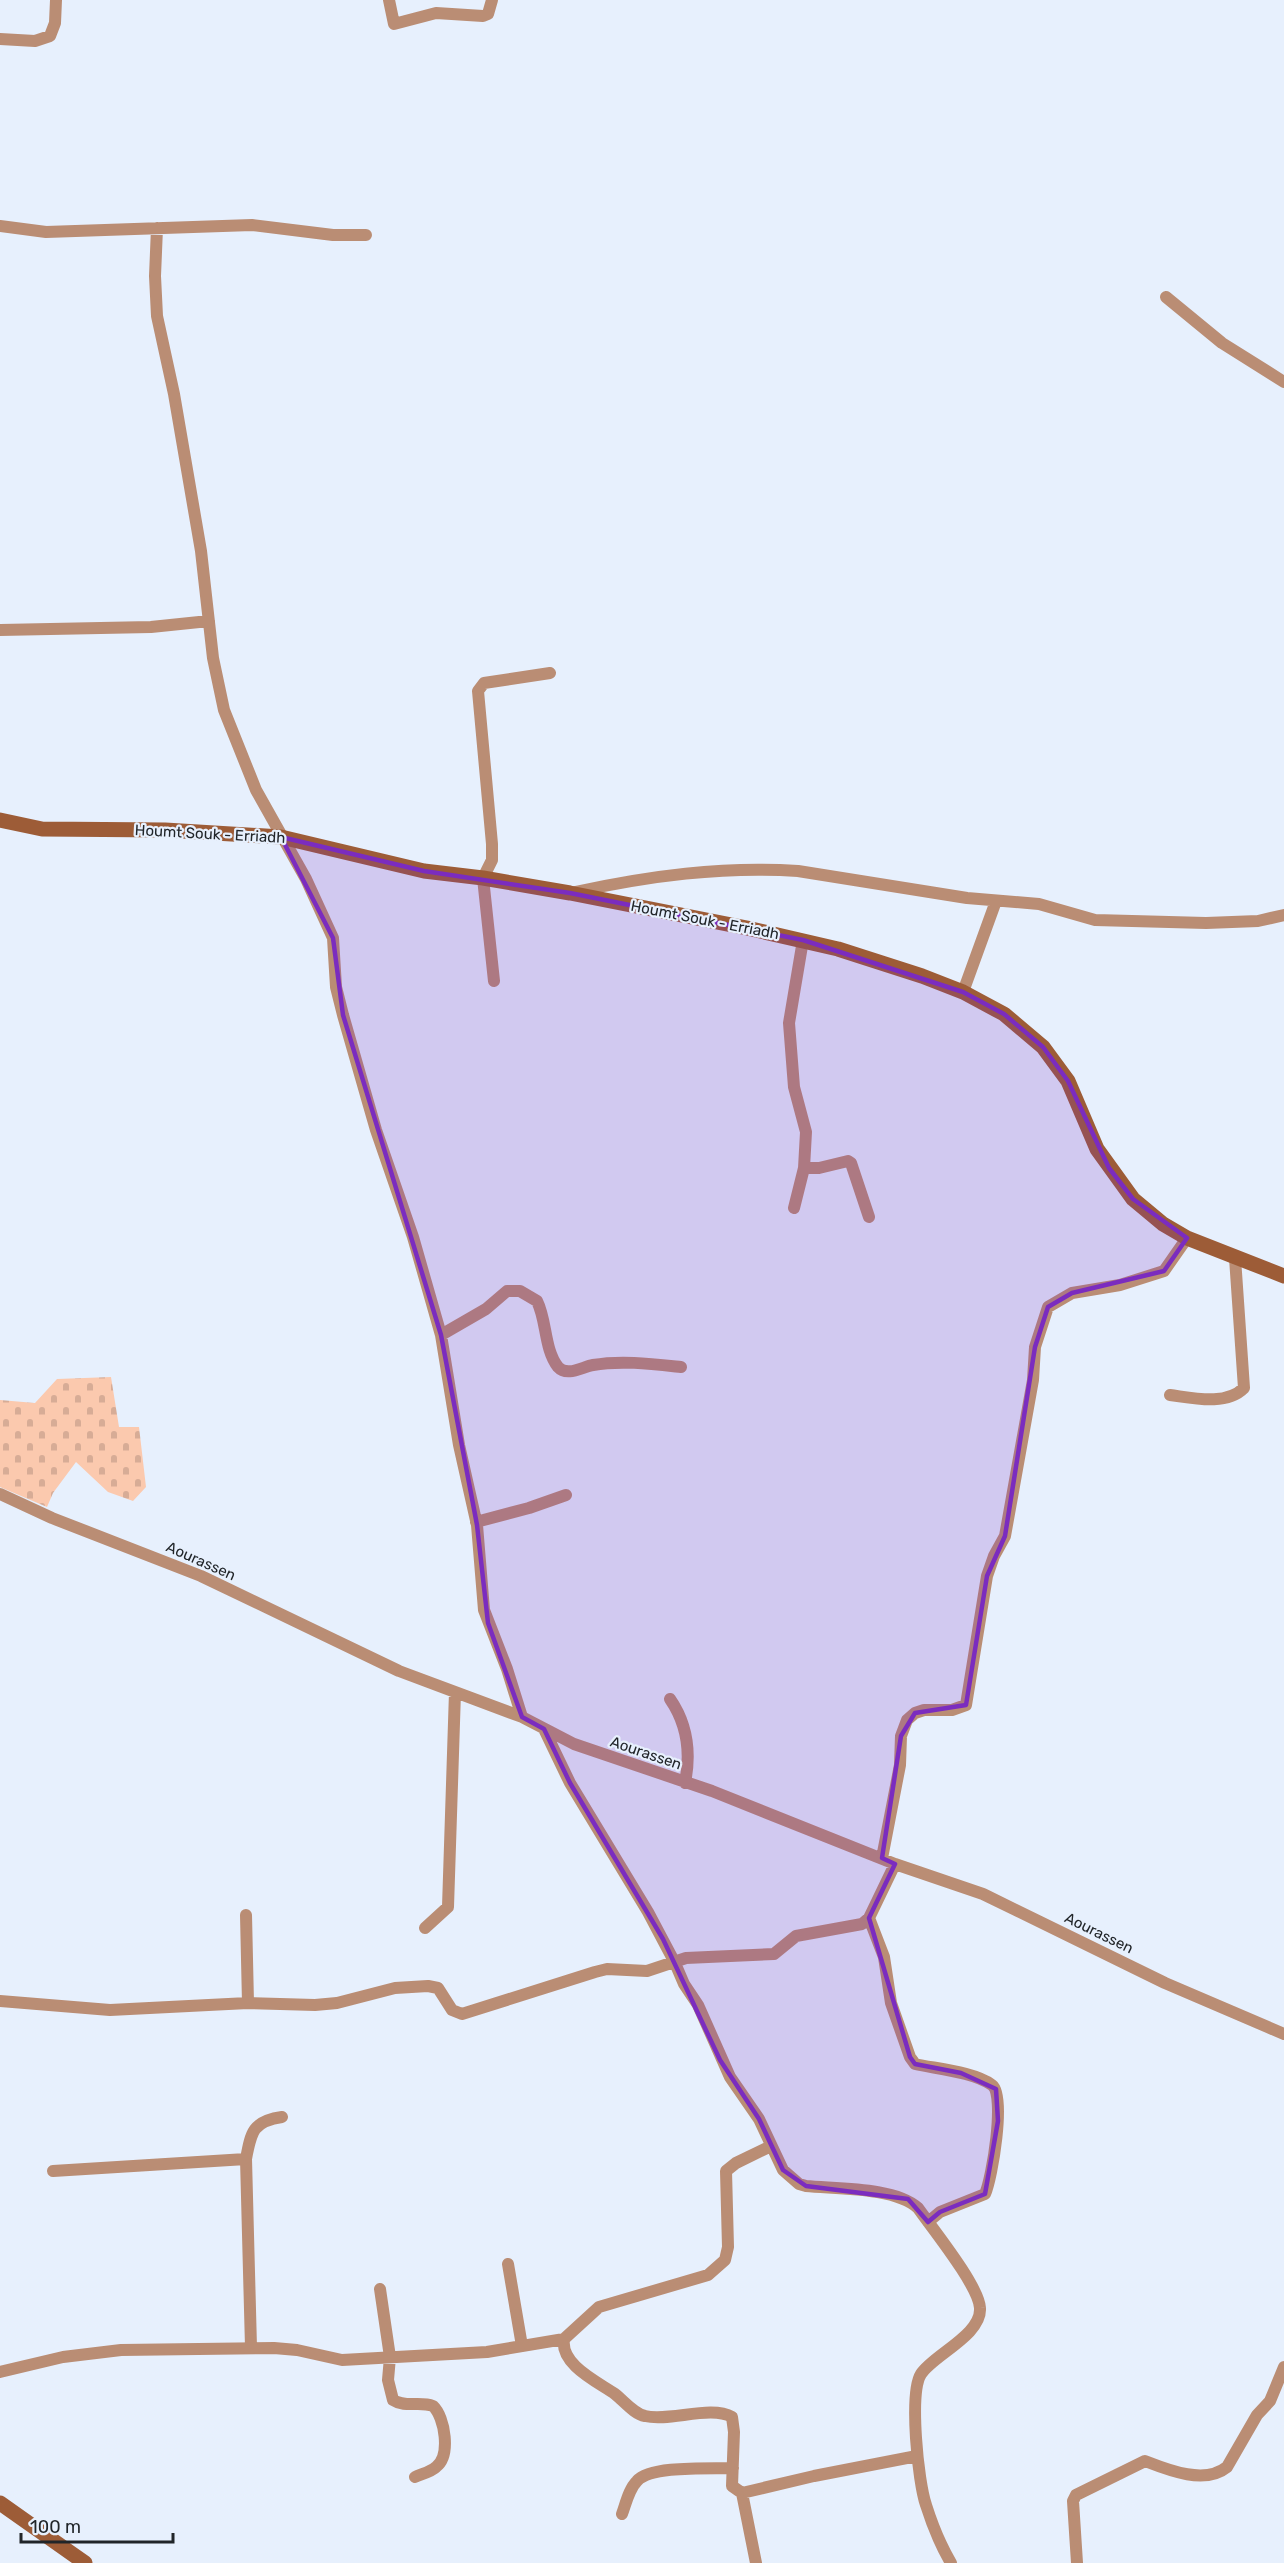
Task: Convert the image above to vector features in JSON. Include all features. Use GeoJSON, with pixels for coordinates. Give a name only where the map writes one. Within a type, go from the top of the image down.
{"type":"FeatureCollection","features":[{"type":"Feature","properties":{"kind":"street"},"geometry":{"type":"LineString","coordinates":[[0,39],[35,40],[50,36],[55,23],[56,0]]}},
{"type":"Feature","properties":{"kind":"street"},"geometry":{"type":"LineString","coordinates":[[389,0],[394,24],[436,13],[483,16],[488,14],[492,0]]}},
{"type":"Feature","properties":{"kind":"street"},"geometry":{"type":"LineString","coordinates":[[0,226],[46,232],[271,226],[333,235],[366,235]]}},
{"type":"Feature","properties":{"kind":"street"},"geometry":{"type":"LineString","coordinates":[[158,228],[155,276],[157,316],[174,394],[201,550],[213,658],[224,710],[248,772],[281,837],[306,879],[333,939],[336,987],[343,1015],[376,1130],[413,1237],[441,1335],[459,1445],[476,1522],[484,1610],[507,1669],[522,1717]]}},
{"type":"Feature","properties":{"kind":"street"},"geometry":{"type":"LineString","coordinates":[[1166,297],[1222,343],[1284,382]]}},
{"type":"Feature","properties":{"kind":"street"},"geometry":{"type":"LineString","coordinates":[[0,630],[151,627],[209,621]]}},
{"type":"Feature","properties":{"kind":"street"},"geometry":{"type":"LineString","coordinates":[[494,981],[483,878],[492,860],[492,852],[478,691],[484,683],[550,673]]}},
{"type":"Feature","properties":{"kind":"street","name":"Houmt Souk - Erriadh"},"geometry":{"type":"LineString","coordinates":[[0,820],[42,829],[165,830],[281,837],[424,872],[483,878],[570,893],[803,940],[893,966],[963,992],[1004,1014],[1043,1047],[1068,1081],[1097,1149],[1115,1176],[1133,1199],[1163,1224],[1187,1238],[1284,1276]]}},
{"type":"Feature","properties":{"kind":"street"},"geometry":{"type":"LineString","coordinates":[[570,893],[686,872],[771,869],[798,871],[845,880],[996,901],[1039,904],[1095,920],[1206,923],[1258,921],[1284,915]]}},
{"type":"Feature","properties":{"kind":"street"},"geometry":{"type":"LineString","coordinates":[[963,992],[996,901]]}},
{"type":"Feature","properties":{"kind":"street"},"geometry":{"type":"LineString","coordinates":[[794,1208],[804,1168],[806,1131],[794,1087],[789,1023],[803,940]]}},
{"type":"Feature","properties":{"kind":"street"},"geometry":{"type":"LineString","coordinates":[[804,1168],[819,1168],[848,1161],[851,1163],[869,1217]]}},
{"type":"Feature","properties":{"kind":"street"},"geometry":{"type":"LineString","coordinates":[[882,1858],[900,1765],[901,1736],[907,1720],[924,1710],[959,1710],[966,1706],[987,1576],[994,1556],[1005,1536],[1034,1380],[1035,1347],[1048,1307],[1072,1293],[1120,1285],[1164,1271],[1187,1238]]}},
{"type":"Feature","properties":{"kind":"street"},"geometry":{"type":"LineString","coordinates":[[1170,1395],[1204,1400],[1236,1395],[1244,1388],[1234,1258]]}},
{"type":"Feature","properties":{"kind":"street"},"geometry":{"type":"LineString","coordinates":[[441,1335],[486,1309],[507,1291],[513,1290],[537,1301],[545,1322],[552,1354],[559,1368],[565,1371],[593,1365],[644,1364],[681,1367]]}},
{"type":"Feature","properties":{"kind":"street","name":"Aourassen"},"geometry":{"type":"LineString","coordinates":[[0,1494],[52,1518],[201,1576],[399,1671],[522,1717],[574,1744],[685,1783],[895,1864],[983,1894],[1165,1983],[1284,2034]]}},
{"type":"Feature","properties":{"kind":"street"},"geometry":{"type":"LineString","coordinates":[[476,1522],[529,1508],[566,1495]]}},
{"type":"Feature","properties":{"kind":"street"},"geometry":{"type":"LineString","coordinates":[[425,1928],[448,1907],[455,1692]]}},
{"type":"Feature","properties":{"kind":"street"},"geometry":{"type":"LineString","coordinates":[[670,1700],[683,1719],[689,1763],[685,1783]]}},
{"type":"Feature","properties":{"kind":"street"},"geometry":{"type":"LineString","coordinates":[[544,1729],[588,1814],[698,2005],[720,2060],[759,2119],[783,2170],[799,2184],[908,2199],[928,2222],[972,2286],[981,2307],[977,2320],[968,2334],[925,2368],[919,2376],[916,2412],[917,2457],[926,2505],[951,2563]]}},
{"type":"Feature","properties":{"kind":"street"},"geometry":{"type":"LineString","coordinates":[[0,2001],[110,2010],[248,2003],[315,2005],[337,2003],[395,1988],[428,1986],[438,1988],[452,2010],[462,2014],[595,1972],[614,1969],[647,1971],[686,1959],[774,1954],[796,1936],[862,1924],[869,1918],[895,1864]]}},
{"type":"Feature","properties":{"kind":"street"},"geometry":{"type":"LineString","coordinates":[[246,1915],[248,2003]]}},
{"type":"Feature","properties":{"kind":"street"},"geometry":{"type":"LineString","coordinates":[[869,1918],[884,1957],[891,2003],[910,2057],[915,2064],[962,2073],[991,2084],[998,2095],[998,2121],[990,2183],[985,2194],[940,2212],[928,2222]]}},
{"type":"Feature","properties":{"kind":"street"},"geometry":{"type":"LineString","coordinates":[[251,2347],[246,2159],[250,2140],[257,2127],[264,2120],[282,2117]]}},
{"type":"Feature","properties":{"kind":"street"},"geometry":{"type":"LineString","coordinates":[[0,2372],[63,2357],[121,2350],[251,2347],[297,2350],[342,2360],[487,2352],[564,2339],[599,2307],[695,2279],[718,2267],[725,2260],[728,2247],[726,2171],[736,2163],[771,2146]]}},
{"type":"Feature","properties":{"kind":"street"},"geometry":{"type":"LineString","coordinates":[[53,2170],[246,2159]]}},
{"type":"Feature","properties":{"kind":"street"},"geometry":{"type":"LineString","coordinates":[[508,2264],[522,2346]]}},
{"type":"Feature","properties":{"kind":"street"},"geometry":{"type":"LineString","coordinates":[[380,2289],[390,2357],[388,2380],[393,2400],[404,2404],[428,2404],[436,2410],[440,2419],[445,2451],[442,2460],[436,2468],[415,2477]]}},
{"type":"Feature","properties":{"kind":"street"},"geometry":{"type":"LineString","coordinates":[[564,2339],[565,2350],[581,2370],[642,2415],[658,2418],[717,2414],[732,2417],[732,2486],[742,2493],[756,2563]]}},
{"type":"Feature","properties":{"kind":"street"},"geometry":{"type":"LineString","coordinates":[[1077,2563],[1073,2501],[1076,2495],[1144,2461],[1191,2475],[1220,2472],[1227,2467],[1257,2415],[1270,2401],[1284,2367]]}},
{"type":"Feature","properties":{"kind":"street"},"geometry":{"type":"LineString","coordinates":[[742,2493],[814,2476],[917,2457]]}},
{"type":"Feature","properties":{"kind":"street"},"geometry":{"type":"LineString","coordinates":[[622,2514],[631,2490],[644,2475],[659,2471],[733,2468]]}},
{"type":"Feature","properties":{"kind":"street"},"geometry":{"type":"LineString","coordinates":[[0,2503],[85,2563]]}},
{"type":"Feature","properties":{"kind":"highlighted area"},"geometry":{"type":"Polygon","coordinates":[[[281,837],[424,871],[570,893],[803,940],[963,992],[1004,1014],[1043,1047],[1068,1081],[1109,1168],[1133,1199],[1187,1238],[1164,1271],[1072,1293],[1048,1307],[1035,1347],[1005,1536],[987,1576],[966,1705],[915,1713],[901,1736],[882,1858],[895,1864],[869,1918],[910,2057],[915,2064],[961,2073],[996,2089],[998,2121],[985,2194],[940,2212],[928,2222],[908,2199],[806,2186],[783,2170],[759,2119],[720,2060],[663,1939],[570,1783],[544,1729],[522,1717],[488,1623],[477,1525],[441,1335],[343,1015],[333,938],[281,837]]]}},
{"type":"Feature","properties":{"kind":"green space"},"geometry":{"type":"Polygon","coordinates":[[[111,1377],[119,1427],[139,1427],[146,1487],[133,1501],[108,1492],[76,1462],[53,1493],[47,1507],[0,1487],[0,1400],[35,1403],[57,1379],[111,1377]]]}}]}
